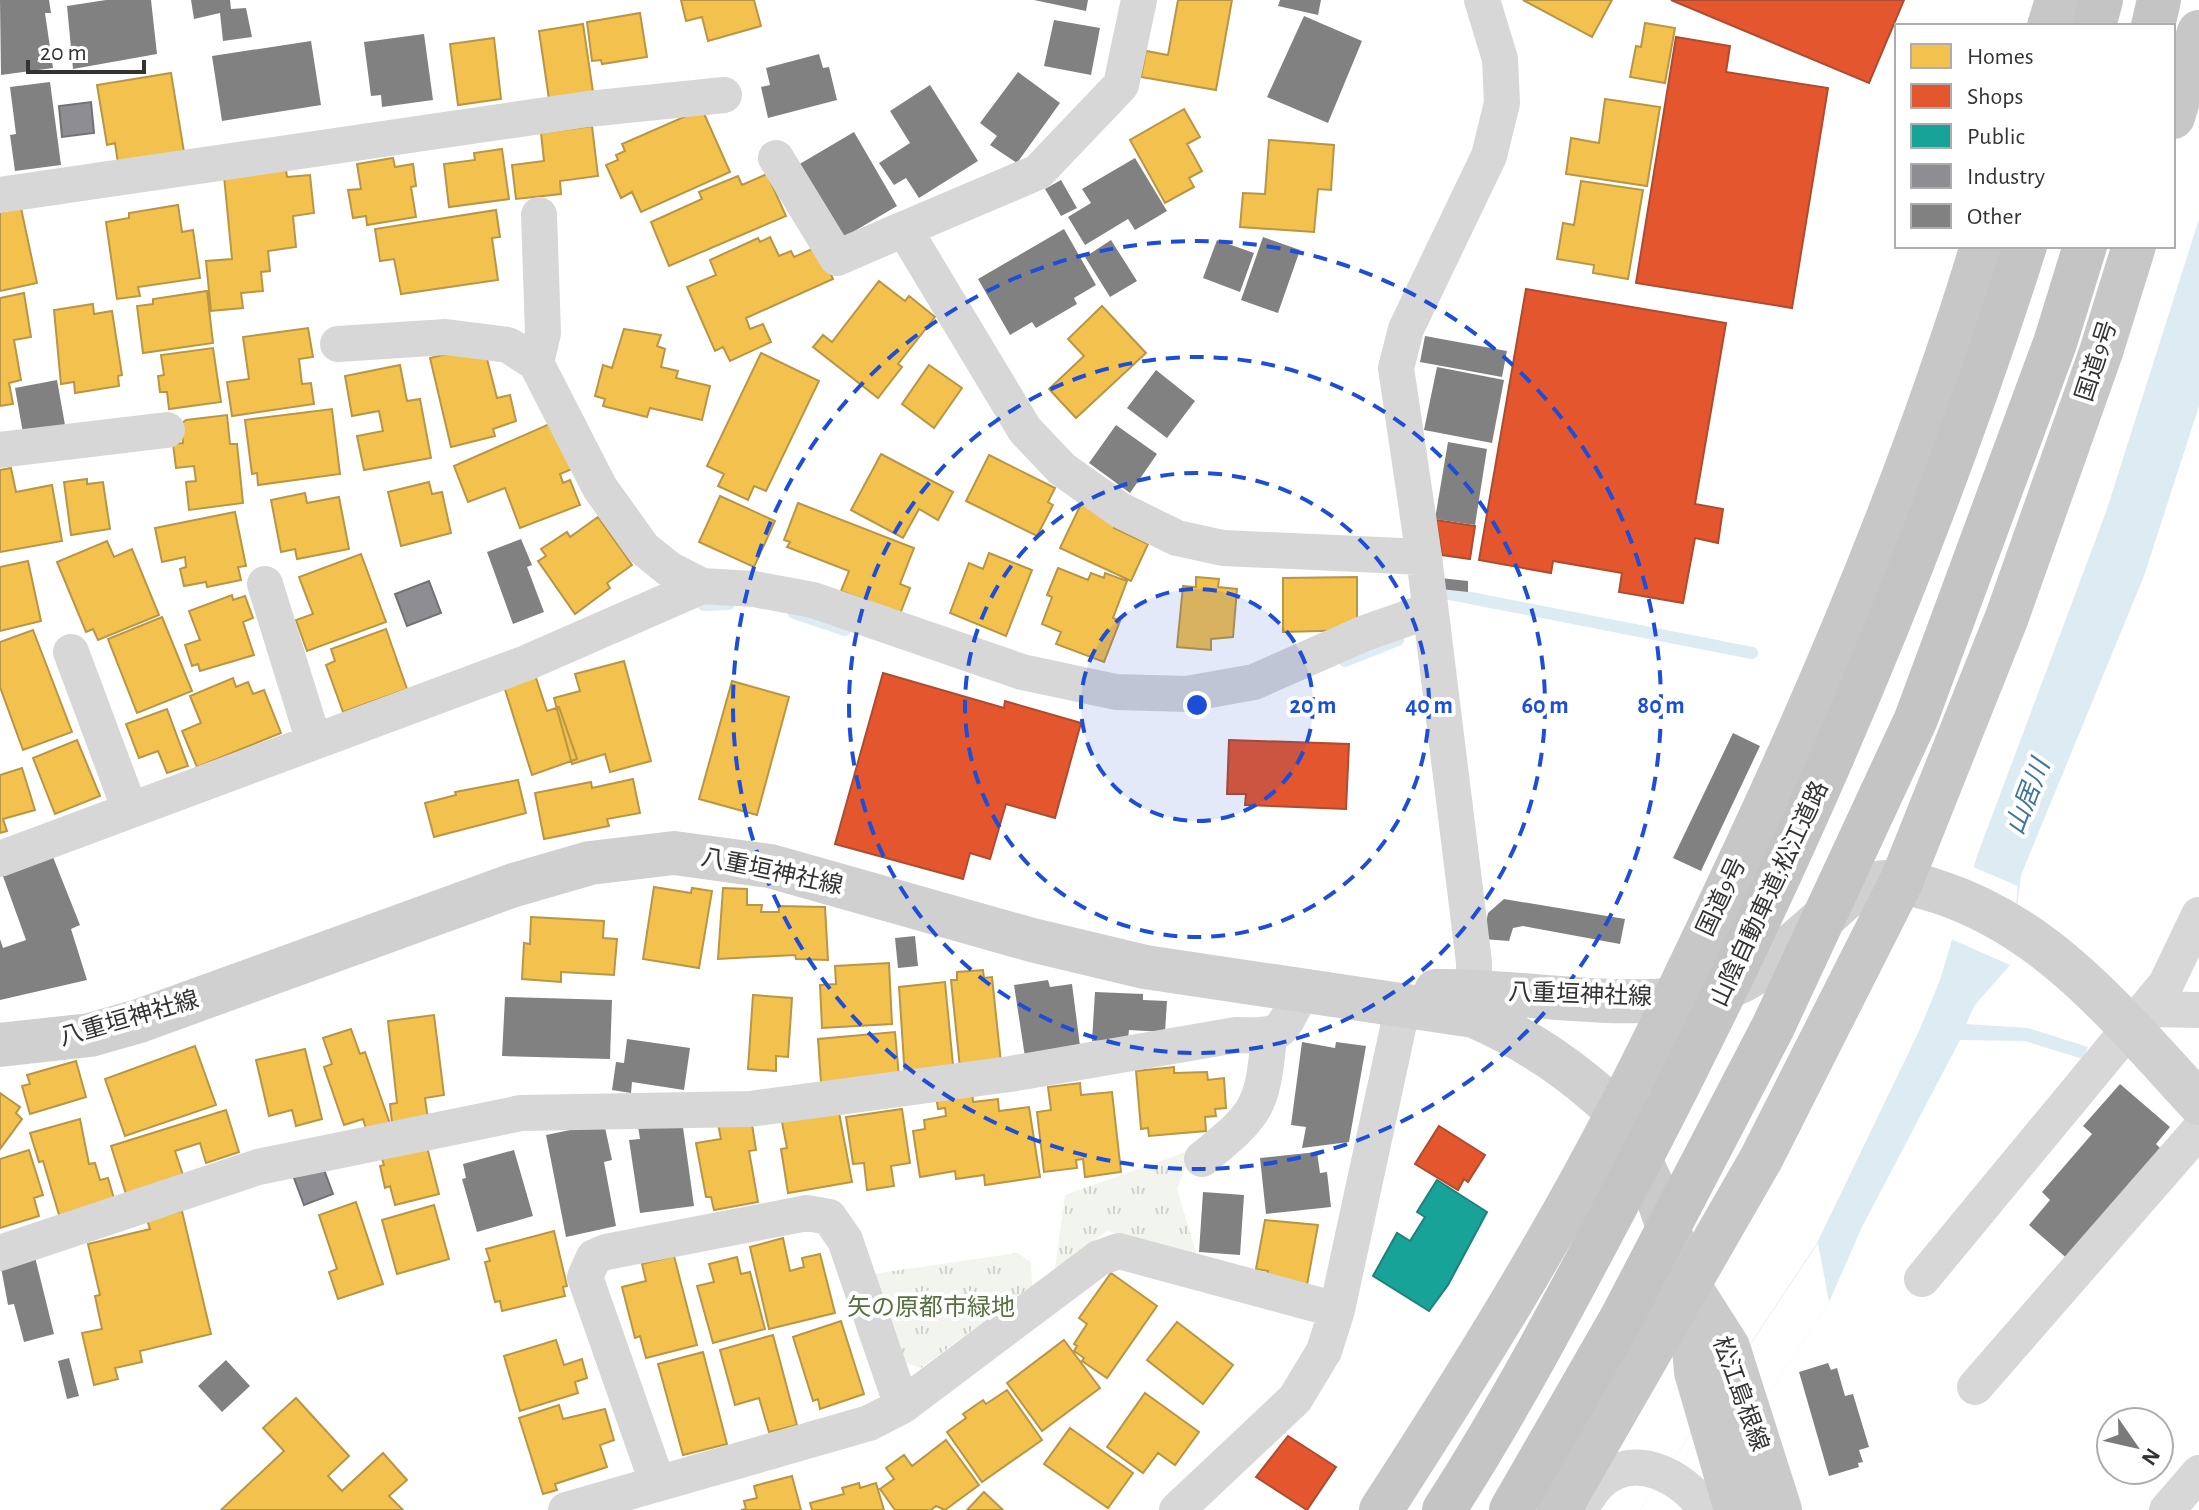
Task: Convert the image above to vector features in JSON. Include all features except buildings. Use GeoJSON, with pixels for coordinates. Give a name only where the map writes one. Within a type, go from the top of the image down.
{"type":"FeatureCollection","features":[{"type":"Feature","properties":{"kind":"highway"},"geometry":{"type":"LineString","coordinates":[[2050,24],[2057,0]]}},
{"type":"Feature","properties":{"kind":"highway"},"geometry":{"type":"LineString","coordinates":[[2095,24],[2101,0]]}},
{"type":"Feature","properties":{"kind":"highway"},"geometry":{"type":"LineString","coordinates":[[2153,24],[2159,0]]}},
{"type":"Feature","properties":{"kind":"highway"},"geometry":{"type":"LineString","coordinates":[[2175,110],[2199,32]]}},
{"type":"Feature","properties":{"kind":"highway","name":"国道9号"},"geometry":{"type":"LineString","coordinates":[[1381,1510],[1462,1385],[1618,1113],[1676,997],[1821,687],[1877,549],[1981,248]]}},
{"type":"Feature","properties":{"kind":"highway","name":"山陰自動車道;松江道路"},"geometry":{"type":"LineString","coordinates":[[1444,1510],[1573,1288],[1725,996],[1861,696],[2001,321],[2024,248]]}},
{"type":"Feature","properties":{"kind":"highway"},"geometry":{"type":"LineString","coordinates":[[1511,1510],[1622,1317],[1773,1027],[1916,719],[2055,343],[2084,248]]}},
{"type":"Feature","properties":{"kind":"highway","name":"国道9号"},"geometry":{"type":"LineString","coordinates":[[1559,1510],[1761,1159],[1902,880],[2007,617],[2101,352],[2133,248]]}},
{"type":"Feature","properties":{"kind":"main road","name":"八重垣神社線"},"geometry":{"type":"LineString","coordinates":[[0,1045],[78,1037],[127,1025],[514,885],[590,863],[674,853],[770,866],[1032,940],[1145,967],[1403,1005],[1616,1000],[1676,997],[1720,990],[1762,970],[1858,889],[1902,880],[1956,897],[2012,923],[2138,1018],[2199,1103]]}},
{"type":"Feature","properties":{"kind":"main road","name":"八重垣神社線"},"geometry":{"type":"LineString","coordinates":[[1313,992],[1474,1003],[1579,1076],[1618,1113]]}},
{"type":"Feature","properties":{"kind":"main road","name":"松江島根線"},"geometry":{"type":"LineString","coordinates":[[1618,1113],[1657,1196],[1688,1284],[1728,1347],[1780,1510]]}},
{"type":"Feature","properties":{"kind":"main road","name":"松江島根線"},"geometry":{"type":"LineString","coordinates":[[1688,1284],[1713,1510]]}},
{"type":"Feature","properties":{"kind":"street"},"geometry":{"type":"LineString","coordinates":[[776,158],[837,258],[1038,172],[1121,85],[1139,0]]}},
{"type":"Feature","properties":{"kind":"street"},"geometry":{"type":"LineString","coordinates":[[1474,1003],[1474,962],[1428,611],[1424,557],[1396,368],[1406,329],[1489,156],[1502,103],[1500,59],[1482,0]]}},
{"type":"Feature","properties":{"kind":"street"},"geometry":{"type":"LineString","coordinates":[[0,195],[588,109],[724,95]]}},
{"type":"Feature","properties":{"kind":"street"},"geometry":{"type":"LineString","coordinates":[[536,363],[543,333],[539,215]]}},
{"type":"Feature","properties":{"kind":"street"},"geometry":{"type":"LineString","coordinates":[[904,229],[1025,430],[1062,469],[1120,510],[1177,538],[1223,548],[1424,557]]}},
{"type":"Feature","properties":{"kind":"street"},"geometry":{"type":"LineString","coordinates":[[338,344],[446,337],[508,345],[536,363],[600,488],[643,548],[669,569],[702,586],[754,589],[813,600],[1022,672],[1116,692],[1187,694],[1254,682],[1365,633],[1428,611]]}},
{"type":"Feature","properties":{"kind":"street"},"geometry":{"type":"LineString","coordinates":[[0,450],[167,430]]}},
{"type":"Feature","properties":{"kind":"street"},"geometry":{"type":"LineString","coordinates":[[265,584],[314,742]]}},
{"type":"Feature","properties":{"kind":"street"},"geometry":{"type":"LineString","coordinates":[[0,859],[526,663],[702,586]]}},
{"type":"Feature","properties":{"kind":"street"},"geometry":{"type":"LineString","coordinates":[[71,652],[130,810]]}},
{"type":"Feature","properties":{"kind":"street"},"geometry":{"type":"LineString","coordinates":[[1922,1279],[2166,984],[2199,915]]}},
{"type":"Feature","properties":{"kind":"street"},"geometry":{"type":"LineString","coordinates":[[0,1253],[258,1167],[521,1113],[750,1109],[1010,1074],[1236,1035],[1269,1037],[1283,1027],[1313,992]]}},
{"type":"Feature","properties":{"kind":"street"},"geometry":{"type":"LineString","coordinates":[[1177,1510],[1295,1399],[1324,1351],[1337,1310],[1403,1005]]}},
{"type":"Feature","properties":{"kind":"street"},"geometry":{"type":"LineString","coordinates":[[2138,1018],[2199,1010]]}},
{"type":"Feature","properties":{"kind":"street"},"geometry":{"type":"LineString","coordinates":[[1202,1159],[1237,1131],[1255,1109],[1264,1087],[1269,1037]]}},
{"type":"Feature","properties":{"kind":"street"},"geometry":{"type":"LineString","coordinates":[[1975,1387],[2199,1130]]}},
{"type":"Feature","properties":{"kind":"street"},"geometry":{"type":"LineString","coordinates":[[657,1482],[585,1277],[594,1257],[606,1252],[807,1213],[829,1217],[845,1240],[902,1406]]}},
{"type":"Feature","properties":{"kind":"street"},"geometry":{"type":"LineString","coordinates":[[566,1510],[869,1423],[902,1406],[1099,1258],[1119,1251],[1337,1310]]}},
{"type":"Feature","properties":{"kind":"street"},"geometry":{"type":"LineString","coordinates":[[1579,1510],[1599,1482],[1627,1466],[1655,1470],[1689,1486],[1713,1510]]}},
{"type":"Feature","properties":{"kind":"street"},"geometry":{"type":"LineString","coordinates":[[2167,1510],[2199,1473]]}},
{"type":"Feature","properties":{"kind":"green space","name":"矢の原都市緑地"},"geometry":{"type":"Polygon","coordinates":[[[1192,1150],[1177,1189],[1197,1256],[1107,1231],[1055,1269],[1065,1195],[1192,1150]]]}},
{"type":"Feature","properties":{"kind":"green space","name":"矢の原都市緑地"},"geometry":{"type":"Polygon","coordinates":[[[1017,1253],[1031,1262],[1032,1286],[921,1368],[906,1363],[873,1274],[1017,1253]]]}},
{"type":"Feature","properties":{"kind":"water","name":"山居川"},"geometry":{"type":"Polygon","coordinates":[[[2199,219],[2199,406],[2144,576],[2021,875],[2010,965],[1974,1006],[1966,1024],[2028,1028],[2088,1047],[2083,1059],[2025,1041],[1960,1040],[1862,1227],[1829,1302],[1691,1510],[1640,1510],[1817,1243],[1920,1029],[1940,980],[1977,856],[2106,512],[2199,219]]]}},
{"type":"Feature","properties":{"kind":"pier"},"geometry":{"type":"Polygon","coordinates":[[[1973,867],[2018,886],[2010,965],[1951,939],[1973,867]]]}},
{"type":"Feature","properties":{"kind":"pier"},"geometry":{"type":"Polygon","coordinates":[[[1818,1243],[1829,1302],[1691,1510],[1640,1510],[1818,1243]]]}},
{"type":"Feature","properties":{"kind":"waterway"},"geometry":{"type":"LineString","coordinates":[[1445,593],[1752,653]]}},
{"type":"Feature","properties":{"kind":"waterway"},"geometry":{"type":"LineString","coordinates":[[704,605],[729,604]]}},
{"type":"Feature","properties":{"kind":"waterway"},"geometry":{"type":"LineString","coordinates":[[794,613],[845,630]]}},
{"type":"Feature","properties":{"kind":"waterway"},"geometry":{"type":"LineString","coordinates":[[1345,661],[1398,640]]}}]}
